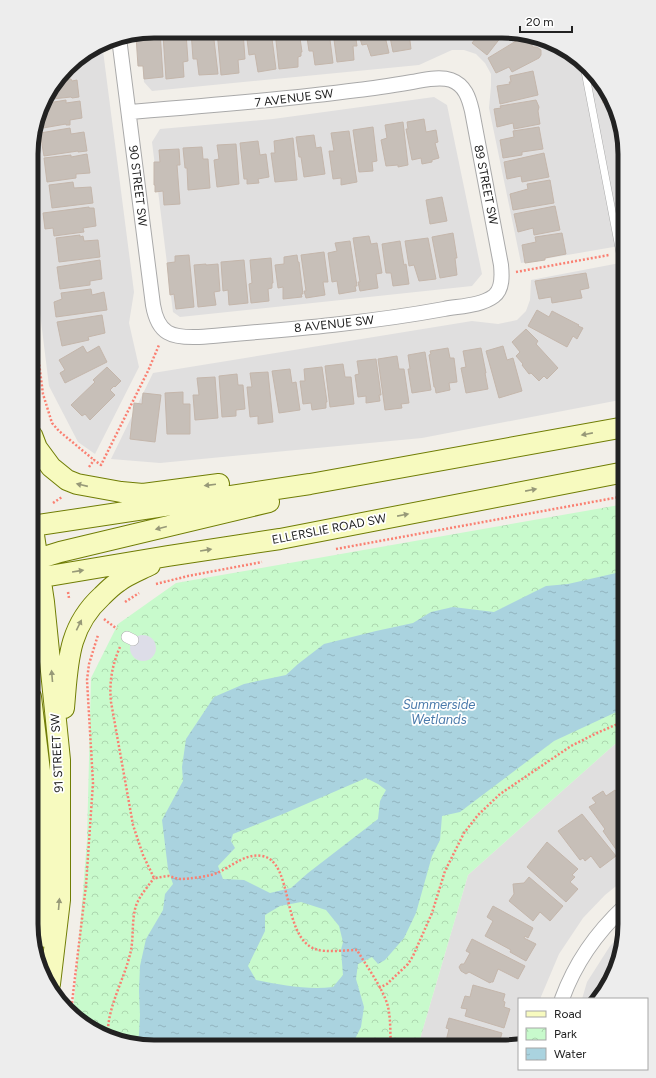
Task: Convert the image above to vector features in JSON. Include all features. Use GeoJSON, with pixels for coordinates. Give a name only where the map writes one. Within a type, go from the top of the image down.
{"type":"FeatureCollection","features":[{"type":"Feature","properties":{"kind":"main road"},"geometry":{"type":"LineString","coordinates":[[38,524],[310,484],[618,428]]}},
{"type":"Feature","properties":{"kind":"main road"},"geometry":{"type":"LineString","coordinates":[[38,449],[51,467],[67,480],[96,488],[143,494],[472,454]]}},
{"type":"Feature","properties":{"kind":"main road"},"geometry":{"type":"LineString","coordinates":[[38,568],[472,454]]}},
{"type":"Feature","properties":{"kind":"main road","name":"ELLERSLIE ROAD SW"},"geometry":{"type":"LineString","coordinates":[[38,569],[168,556],[280,539],[618,473]]}},
{"type":"Feature","properties":{"kind":"main road"},"geometry":{"type":"LineString","coordinates":[[60,760],[68,665],[73,642],[81,621],[97,600],[117,582],[168,556]]}},
{"type":"Feature","properties":{"kind":"main road","name":"91 STREET SW"},"geometry":{"type":"LineString","coordinates":[[38,582],[44,602],[60,760],[60,900],[51,976]]}},
{"type":"Feature","properties":{"kind":"main road"},"geometry":{"type":"LineString","coordinates":[[38,754],[41,779],[47,967]]}},
{"type":"Feature","properties":{"kind":"street","name":"90 STREET SW"},"geometry":{"type":"LineString","coordinates":[[120,43],[154,313],[164,332]]}},
{"type":"Feature","properties":{"kind":"street","name":"7 AVENUE SW"},"geometry":{"type":"LineString","coordinates":[[129,112],[266,101],[364,90],[434,79],[444,79],[458,84]]}},
{"type":"Feature","properties":{"kind":"street","name":"89 STREET SW"},"geometry":{"type":"LineString","coordinates":[[458,84],[464,90],[472,111],[501,265],[502,274],[499,289]]}},
{"type":"Feature","properties":{"kind":"street","name":"8 AVENUE SW"},"geometry":{"type":"LineString","coordinates":[[164,332],[176,336],[199,337],[362,322],[480,303],[495,295],[499,289]]}},
{"type":"Feature","properties":{"kind":"street"},"geometry":{"type":"LineString","coordinates":[[562,998],[568,982],[587,949],[602,928],[618,913]]}},
{"type":"Feature","properties":{"kind":"lane"},"geometry":{"type":"LineString","coordinates":[[586,74],[618,232]]}},
{"type":"Feature","properties":{"kind":"path"},"geometry":{"type":"LineString","coordinates":[[502,274],[618,253]]}},
{"type":"Feature","properties":{"kind":"path"},"geometry":{"type":"LineString","coordinates":[[38,355],[43,394],[52,422],[58,431],[101,465],[106,458],[148,371],[164,332]]}},
{"type":"Feature","properties":{"kind":"path"},"geometry":{"type":"LineString","coordinates":[[86,471],[94,460]]}},
{"type":"Feature","properties":{"kind":"path"},"geometry":{"type":"LineString","coordinates":[[333,549],[618,497]]}},
{"type":"Feature","properties":{"kind":"path"},"geometry":{"type":"LineString","coordinates":[[154,585],[171,579],[264,562]]}},
{"type":"Feature","properties":{"kind":"path"},"geometry":{"type":"LineString","coordinates":[[121,605],[144,590]]}},
{"type":"Feature","properties":{"kind":"path"},"geometry":{"type":"LineString","coordinates":[[105,620],[110,615]]}},
{"type":"Feature","properties":{"kind":"path"},"geometry":{"type":"LineString","coordinates":[[72,1006],[86,885],[92,783],[87,680],[93,648],[98,634]]}},
{"type":"Feature","properties":{"kind":"path"},"geometry":{"type":"LineString","coordinates":[[119,648],[113,663],[111,676],[111,702],[133,825],[143,855],[154,878]]}},
{"type":"Feature","properties":{"kind":"path"},"geometry":{"type":"LineString","coordinates":[[379,988],[387,984],[408,964],[413,956],[432,913],[445,871],[464,833],[478,815],[500,794],[571,746],[618,724]]}},
{"type":"Feature","properties":{"kind":"path"},"geometry":{"type":"LineString","coordinates":[[108,1030],[131,950],[135,910],[138,901],[154,878],[169,876],[180,879],[216,874],[229,866],[256,855],[268,858],[278,869],[299,936],[304,942],[317,950],[332,952],[341,950],[357,950],[387,1003],[391,1040]]}},
{"type":"Feature","properties":{"kind":"shaded area"},"geometry":{"type":"Polygon","coordinates":[[[146,38],[502,38],[532,42],[546,47],[573,62],[594,83],[609,110],[616,131],[618,154],[618,246],[521,263],[489,108],[491,74],[485,63],[476,54],[464,50],[452,50],[419,65],[152,91],[144,82],[140,39],[146,38]]]}},
{"type":"Feature","properties":{"kind":"shaded area"},"geometry":{"type":"Polygon","coordinates":[[[103,51],[134,292],[129,323],[139,367],[95,454],[78,442],[49,386],[38,297],[38,154],[40,131],[44,117],[54,96],[67,78],[78,67],[103,51]]]}},
{"type":"Feature","properties":{"kind":"shaded area"},"geometry":{"type":"Polygon","coordinates":[[[434,97],[447,105],[482,274],[472,286],[180,317],[173,312],[152,142],[160,129],[273,119],[434,97]]]}},
{"type":"Feature","properties":{"kind":"shaded area"},"geometry":{"type":"Polygon","coordinates":[[[618,263],[618,400],[422,438],[160,463],[111,459],[153,373],[472,321],[498,324],[517,320],[526,311],[530,300],[531,280],[618,263]]]}},
{"type":"Feature","properties":{"kind":"shaded area"},"geometry":{"type":"Polygon","coordinates":[[[143,635],[152,639],[156,648],[152,657],[143,661],[134,657],[130,648],[134,639],[143,635]]]}},
{"type":"Feature","properties":{"kind":"shaded area"},"geometry":{"type":"Polygon","coordinates":[[[618,743],[618,885],[605,895],[583,918],[559,954],[540,998],[518,998],[518,1039],[420,1039],[468,875],[615,744],[618,743]]]}},
{"type":"Feature","properties":{"kind":"shaded area"},"geometry":{"type":"Polygon","coordinates":[[[617,939],[612,961],[606,975],[591,998],[582,998],[587,982],[610,946],[617,939]]]}},
{"type":"Feature","properties":{"kind":"green space"},"geometry":{"type":"Polygon","coordinates":[[[618,505],[618,743],[615,744],[468,875],[419,1040],[139,1039],[110,1031],[83,1016],[74,1007],[87,840],[91,678],[118,624],[176,583],[618,505]]]}},
{"type":"Feature","properties":{"kind":"water","name":"Summerside Wetlands"},"geometry":{"type":"Polygon","coordinates":[[[618,573],[618,711],[554,741],[460,812],[442,816],[440,840],[432,856],[416,913],[404,938],[385,960],[378,964],[372,957],[358,964],[356,979],[364,1007],[361,1027],[354,1040],[138,1039],[140,1015],[140,966],[146,939],[163,910],[165,894],[173,884],[168,869],[162,820],[183,781],[182,767],[186,739],[214,697],[244,684],[286,675],[324,644],[413,623],[431,612],[453,607],[494,612],[546,586],[568,584],[618,573]],[[366,778],[233,834],[231,841],[235,848],[218,866],[223,879],[244,880],[270,893],[291,888],[378,819],[380,801],[386,790],[366,778]],[[301,902],[280,906],[265,915],[265,931],[248,966],[256,980],[304,987],[333,987],[343,975],[341,950],[343,942],[339,926],[326,910],[301,902]]]}},
{"type":"Feature","properties":{"kind":"building"},"geometry":{"type":"Polygon","coordinates":[[[160,38],[163,77],[144,79],[143,66],[138,66],[136,39],[160,38]]]}},
{"type":"Feature","properties":{"kind":"building"},"geometry":{"type":"Polygon","coordinates":[[[163,38],[186,38],[188,61],[183,62],[184,77],[166,79],[163,38]]]}},
{"type":"Feature","properties":{"kind":"building"},"geometry":{"type":"Polygon","coordinates":[[[192,38],[214,38],[218,74],[199,75],[197,59],[193,59],[192,38]]]}},
{"type":"Feature","properties":{"kind":"building"},"geometry":{"type":"Polygon","coordinates":[[[218,38],[244,38],[245,59],[238,60],[239,73],[221,75],[218,38]]]}},
{"type":"Feature","properties":{"kind":"building"},"geometry":{"type":"Polygon","coordinates":[[[247,38],[272,38],[276,69],[258,72],[255,54],[249,55],[247,38]]]}},
{"type":"Feature","properties":{"kind":"building"},"geometry":{"type":"Polygon","coordinates":[[[276,38],[300,38],[302,52],[301,56],[298,57],[298,67],[279,69],[276,38]]]}},
{"type":"Feature","properties":{"kind":"building"},"geometry":{"type":"Polygon","coordinates":[[[307,38],[330,38],[333,63],[315,65],[313,51],[309,51],[307,38]]]}},
{"type":"Feature","properties":{"kind":"building"},"geometry":{"type":"Polygon","coordinates":[[[334,38],[356,38],[357,46],[353,46],[354,60],[337,62],[334,38]]]}},
{"type":"Feature","properties":{"kind":"building"},"geometry":{"type":"Polygon","coordinates":[[[360,38],[385,38],[389,53],[371,56],[367,44],[362,45],[360,38]]]}},
{"type":"Feature","properties":{"kind":"building"},"geometry":{"type":"Polygon","coordinates":[[[390,38],[410,38],[411,49],[393,52],[390,38]]]}},
{"type":"Feature","properties":{"kind":"building"},"geometry":{"type":"Polygon","coordinates":[[[476,38],[500,38],[487,55],[472,43],[476,38]]]}},
{"type":"Feature","properties":{"kind":"building"},"geometry":{"type":"Polygon","coordinates":[[[519,39],[530,42],[533,47],[537,47],[541,50],[541,55],[539,58],[512,72],[509,67],[496,73],[488,58],[519,39]]]}},
{"type":"Feature","properties":{"kind":"building"},"geometry":{"type":"Polygon","coordinates":[[[533,71],[538,95],[500,104],[497,86],[510,84],[510,76],[533,71]]]}},
{"type":"Feature","properties":{"kind":"building"},"geometry":{"type":"Polygon","coordinates":[[[71,79],[72,81],[77,80],[79,97],[53,99],[66,80],[71,79]]]}},
{"type":"Feature","properties":{"kind":"building"},"geometry":{"type":"Polygon","coordinates":[[[601,94],[605,102],[603,103],[601,94]]]}},
{"type":"Feature","properties":{"kind":"building"},"geometry":{"type":"Polygon","coordinates":[[[66,100],[66,103],[80,101],[82,118],[70,120],[70,125],[66,124],[43,128],[44,117],[51,103],[66,100]]]}},
{"type":"Feature","properties":{"kind":"building"},"geometry":{"type":"Polygon","coordinates":[[[536,100],[539,107],[538,111],[540,124],[514,129],[513,123],[497,127],[494,109],[501,108],[500,106],[536,100]]]}},
{"type":"Feature","properties":{"kind":"building"},"geometry":{"type":"Polygon","coordinates":[[[424,119],[426,132],[436,130],[438,142],[435,143],[439,158],[432,160],[432,162],[422,164],[421,158],[412,160],[406,129],[408,129],[407,122],[424,119]]]}},
{"type":"Feature","properties":{"kind":"building"},"geometry":{"type":"Polygon","coordinates":[[[403,122],[408,165],[398,167],[398,165],[386,166],[381,140],[387,138],[385,125],[403,122]]]}},
{"type":"Feature","properties":{"kind":"building"},"geometry":{"type":"Polygon","coordinates":[[[373,127],[377,161],[372,162],[373,171],[359,172],[353,130],[373,127]]]}},
{"type":"Feature","properties":{"kind":"building"},"geometry":{"type":"Polygon","coordinates":[[[539,127],[543,149],[522,152],[522,155],[503,158],[500,140],[514,137],[513,131],[539,127]]]}},
{"type":"Feature","properties":{"kind":"building"},"geometry":{"type":"Polygon","coordinates":[[[70,128],[71,134],[84,132],[87,151],[44,156],[40,133],[70,128]]]}},
{"type":"Feature","properties":{"kind":"building"},"geometry":{"type":"Polygon","coordinates":[[[349,131],[357,182],[341,185],[341,178],[333,179],[329,151],[334,151],[331,133],[349,131]]]}},
{"type":"Feature","properties":{"kind":"building"},"geometry":{"type":"Polygon","coordinates":[[[314,135],[316,148],[321,147],[325,174],[304,177],[296,137],[314,135]]]}},
{"type":"Feature","properties":{"kind":"building"},"geometry":{"type":"Polygon","coordinates":[[[293,138],[297,180],[275,182],[271,153],[275,153],[274,141],[293,138]]]}},
{"type":"Feature","properties":{"kind":"building"},"geometry":{"type":"Polygon","coordinates":[[[258,141],[260,155],[266,154],[269,177],[258,179],[259,183],[247,184],[247,179],[244,179],[240,143],[258,141]]]}},
{"type":"Feature","properties":{"kind":"building"},"geometry":{"type":"Polygon","coordinates":[[[236,144],[239,184],[217,187],[214,160],[219,159],[217,145],[236,144]]]}},
{"type":"Feature","properties":{"kind":"building"},"geometry":{"type":"Polygon","coordinates":[[[202,147],[203,159],[208,159],[210,188],[188,190],[187,168],[185,168],[183,148],[202,147]]]}},
{"type":"Feature","properties":{"kind":"building"},"geometry":{"type":"Polygon","coordinates":[[[179,149],[180,165],[177,165],[180,204],[164,205],[163,191],[155,192],[154,162],[160,162],[159,150],[179,149]]]}},
{"type":"Feature","properties":{"kind":"building"},"geometry":{"type":"Polygon","coordinates":[[[544,153],[549,177],[522,182],[521,176],[507,179],[504,162],[544,153]]]}},
{"type":"Feature","properties":{"kind":"building"},"geometry":{"type":"Polygon","coordinates":[[[87,154],[90,173],[76,174],[76,178],[47,182],[44,158],[71,155],[71,157],[87,154]]]}},
{"type":"Feature","properties":{"kind":"building"},"geometry":{"type":"Polygon","coordinates":[[[550,180],[554,203],[513,210],[510,194],[528,189],[527,184],[550,180]]]}},
{"type":"Feature","properties":{"kind":"building"},"geometry":{"type":"Polygon","coordinates":[[[73,182],[74,188],[91,187],[93,203],[52,208],[49,185],[73,182]]]}},
{"type":"Feature","properties":{"kind":"building"},"geometry":{"type":"Polygon","coordinates":[[[442,197],[447,221],[430,224],[426,200],[442,197]]]}},
{"type":"Feature","properties":{"kind":"building"},"geometry":{"type":"Polygon","coordinates":[[[555,206],[560,230],[534,235],[533,228],[518,232],[514,214],[555,206]]]}},
{"type":"Feature","properties":{"kind":"building"},"geometry":{"type":"Polygon","coordinates":[[[89,207],[94,208],[96,226],[83,228],[84,232],[54,236],[53,228],[45,229],[43,213],[89,207]]]}},
{"type":"Feature","properties":{"kind":"building"},"geometry":{"type":"Polygon","coordinates":[[[453,233],[457,258],[455,258],[457,275],[440,278],[432,237],[453,233]]]}},
{"type":"Feature","properties":{"kind":"building"},"geometry":{"type":"Polygon","coordinates":[[[562,233],[566,254],[545,258],[545,260],[525,263],[522,245],[536,242],[535,237],[562,233]]]}},
{"type":"Feature","properties":{"kind":"building"},"geometry":{"type":"Polygon","coordinates":[[[80,235],[80,237],[83,236],[84,241],[98,240],[100,257],[59,262],[56,238],[80,235]]]}},
{"type":"Feature","properties":{"kind":"building"},"geometry":{"type":"Polygon","coordinates":[[[369,236],[371,244],[377,243],[382,273],[376,274],[378,288],[360,291],[353,238],[369,236]]]}},
{"type":"Feature","properties":{"kind":"building"},"geometry":{"type":"Polygon","coordinates":[[[428,238],[436,279],[419,281],[414,265],[409,266],[405,241],[428,238]]]}},
{"type":"Feature","properties":{"kind":"building"},"geometry":{"type":"Polygon","coordinates":[[[350,241],[357,286],[355,286],[356,291],[339,294],[337,281],[332,282],[328,253],[337,251],[335,243],[350,241]]]}},
{"type":"Feature","properties":{"kind":"building"},"geometry":{"type":"Polygon","coordinates":[[[400,241],[409,284],[393,286],[391,273],[386,273],[382,244],[400,241]]]}},
{"type":"Feature","properties":{"kind":"building"},"geometry":{"type":"Polygon","coordinates":[[[324,252],[328,282],[323,282],[325,295],[306,298],[301,255],[324,252]]]}},
{"type":"Feature","properties":{"kind":"building"},"geometry":{"type":"Polygon","coordinates":[[[189,255],[194,307],[176,309],[174,294],[170,295],[167,263],[175,262],[175,256],[189,255]]]}},
{"type":"Feature","properties":{"kind":"building"},"geometry":{"type":"Polygon","coordinates":[[[297,255],[303,294],[301,294],[302,297],[283,299],[283,287],[278,288],[275,265],[284,264],[284,257],[297,255]]]}},
{"type":"Feature","properties":{"kind":"building"},"geometry":{"type":"Polygon","coordinates":[[[271,258],[273,283],[272,288],[268,289],[269,301],[251,303],[249,284],[252,283],[250,260],[271,258]]]}},
{"type":"Feature","properties":{"kind":"building"},"geometry":{"type":"Polygon","coordinates":[[[100,260],[102,279],[90,281],[90,285],[60,289],[57,267],[100,260]]]}},
{"type":"Feature","properties":{"kind":"building"},"geometry":{"type":"Polygon","coordinates":[[[244,260],[248,303],[229,305],[228,290],[223,291],[221,262],[244,260]]]}},
{"type":"Feature","properties":{"kind":"building"},"geometry":{"type":"Polygon","coordinates":[[[218,264],[220,291],[214,292],[216,305],[198,307],[194,265],[218,264]]]}},
{"type":"Feature","properties":{"kind":"building"},"geometry":{"type":"Polygon","coordinates":[[[586,273],[589,288],[580,290],[582,298],[552,303],[551,297],[539,299],[535,281],[586,273]]]}},
{"type":"Feature","properties":{"kind":"building"},"geometry":{"type":"Polygon","coordinates":[[[91,289],[92,295],[104,292],[107,310],[56,317],[54,302],[62,299],[61,293],[91,289]]]}},
{"type":"Feature","properties":{"kind":"building"},"geometry":{"type":"Polygon","coordinates":[[[537,310],[549,317],[552,311],[579,325],[578,326],[583,328],[577,339],[573,336],[567,347],[528,326],[537,310]]]}},
{"type":"Feature","properties":{"kind":"building"},"geometry":{"type":"Polygon","coordinates":[[[102,315],[105,333],[88,337],[89,340],[62,346],[57,322],[102,315]]]}},
{"type":"Feature","properties":{"kind":"building"},"geometry":{"type":"Polygon","coordinates":[[[526,329],[538,341],[536,344],[558,368],[547,379],[544,376],[539,381],[531,373],[529,374],[516,356],[520,352],[512,342],[526,329]]]}},
{"type":"Feature","properties":{"kind":"building"},"geometry":{"type":"Polygon","coordinates":[[[83,346],[87,353],[99,346],[107,362],[65,383],[60,373],[65,370],[59,360],[83,346]]]}},
{"type":"Feature","properties":{"kind":"building"},"geometry":{"type":"Polygon","coordinates":[[[503,346],[507,360],[513,358],[522,391],[499,398],[486,351],[503,346]]]}},
{"type":"Feature","properties":{"kind":"building"},"geometry":{"type":"Polygon","coordinates":[[[448,348],[450,358],[454,358],[457,382],[449,383],[450,390],[436,393],[429,355],[431,354],[430,351],[448,348]]]}},
{"type":"Feature","properties":{"kind":"building"},"geometry":{"type":"Polygon","coordinates":[[[481,348],[488,389],[466,393],[461,368],[466,367],[463,351],[481,348]]]}},
{"type":"Feature","properties":{"kind":"building"},"geometry":{"type":"Polygon","coordinates":[[[425,352],[431,390],[412,393],[408,369],[410,369],[408,355],[425,352]]]}},
{"type":"Feature","properties":{"kind":"building"},"geometry":{"type":"Polygon","coordinates":[[[397,356],[399,369],[404,369],[409,403],[401,404],[402,408],[385,410],[378,359],[397,356]]]}},
{"type":"Feature","properties":{"kind":"building"},"geometry":{"type":"Polygon","coordinates":[[[376,359],[381,395],[379,395],[380,401],[366,403],[366,396],[358,397],[355,375],[359,374],[357,361],[376,359]]]}},
{"type":"Feature","properties":{"kind":"building"},"geometry":{"type":"Polygon","coordinates":[[[343,364],[345,377],[351,377],[354,404],[330,407],[325,366],[343,364]]]}},
{"type":"Feature","properties":{"kind":"building"},"geometry":{"type":"Polygon","coordinates":[[[107,367],[121,381],[110,390],[115,395],[90,420],[85,414],[82,416],[71,405],[95,382],[93,380],[107,367]]]}},
{"type":"Feature","properties":{"kind":"building"},"geometry":{"type":"Polygon","coordinates":[[[322,367],[327,402],[326,408],[312,410],[311,403],[303,404],[300,381],[305,381],[304,369],[322,367]]]}},
{"type":"Feature","properties":{"kind":"building"},"geometry":{"type":"Polygon","coordinates":[[[290,369],[292,383],[296,382],[300,410],[279,413],[272,371],[290,369]]]}},
{"type":"Feature","properties":{"kind":"building"},"geometry":{"type":"Polygon","coordinates":[[[268,372],[273,422],[258,424],[258,416],[250,417],[247,387],[252,387],[250,373],[268,372]]]}},
{"type":"Feature","properties":{"kind":"building"},"geometry":{"type":"Polygon","coordinates":[[[237,374],[238,385],[243,385],[245,409],[236,410],[236,416],[222,417],[219,376],[237,374]]]}},
{"type":"Feature","properties":{"kind":"building"},"geometry":{"type":"Polygon","coordinates":[[[215,377],[218,418],[195,420],[193,395],[199,395],[197,378],[215,377]]]}},
{"type":"Feature","properties":{"kind":"building"},"geometry":{"type":"Polygon","coordinates":[[[183,392],[183,404],[190,404],[190,434],[167,434],[165,393],[183,392]]]}},
{"type":"Feature","properties":{"kind":"building"},"geometry":{"type":"Polygon","coordinates":[[[143,393],[161,395],[155,442],[130,439],[134,403],[142,404],[143,393]]]}},
{"type":"Feature","properties":{"kind":"building"},"geometry":{"type":"Polygon","coordinates":[[[615,790],[618,794],[618,852],[603,831],[605,829],[589,807],[596,803],[592,798],[603,791],[606,796],[615,790]]]}},
{"type":"Feature","properties":{"kind":"building"},"geometry":{"type":"Polygon","coordinates":[[[582,814],[616,856],[600,868],[591,856],[585,861],[583,858],[580,860],[558,831],[582,814]]]}},
{"type":"Feature","properties":{"kind":"building"},"geometry":{"type":"Polygon","coordinates":[[[547,842],[578,869],[572,875],[575,877],[570,882],[578,889],[566,902],[527,867],[547,842]]]}},
{"type":"Feature","properties":{"kind":"building"},"geometry":{"type":"Polygon","coordinates":[[[529,877],[563,906],[550,921],[540,912],[533,921],[509,901],[514,894],[513,884],[524,883],[529,877]]]}},
{"type":"Feature","properties":{"kind":"building"},"geometry":{"type":"Polygon","coordinates":[[[493,906],[533,928],[528,938],[525,936],[524,938],[536,944],[526,961],[510,952],[511,950],[485,936],[493,921],[487,917],[493,906]]]}},
{"type":"Feature","properties":{"kind":"building"},"geometry":{"type":"Polygon","coordinates":[[[472,939],[525,966],[518,979],[498,969],[493,982],[490,983],[469,972],[466,974],[461,971],[459,967],[461,964],[464,964],[470,953],[466,951],[472,939]]]}},
{"type":"Feature","properties":{"kind":"building"},"geometry":{"type":"Polygon","coordinates":[[[602,978],[604,979],[596,991],[602,978]]]}},
{"type":"Feature","properties":{"kind":"building"},"geometry":{"type":"Polygon","coordinates":[[[473,985],[505,994],[503,1001],[505,1002],[504,1007],[510,1009],[504,1028],[465,1016],[467,1009],[461,1008],[465,996],[470,997],[473,985]]]}},
{"type":"Feature","properties":{"kind":"building"},"geometry":{"type":"Polygon","coordinates":[[[449,1018],[502,1033],[500,1040],[446,1040],[449,1029],[446,1028],[449,1018]]]}}]}
